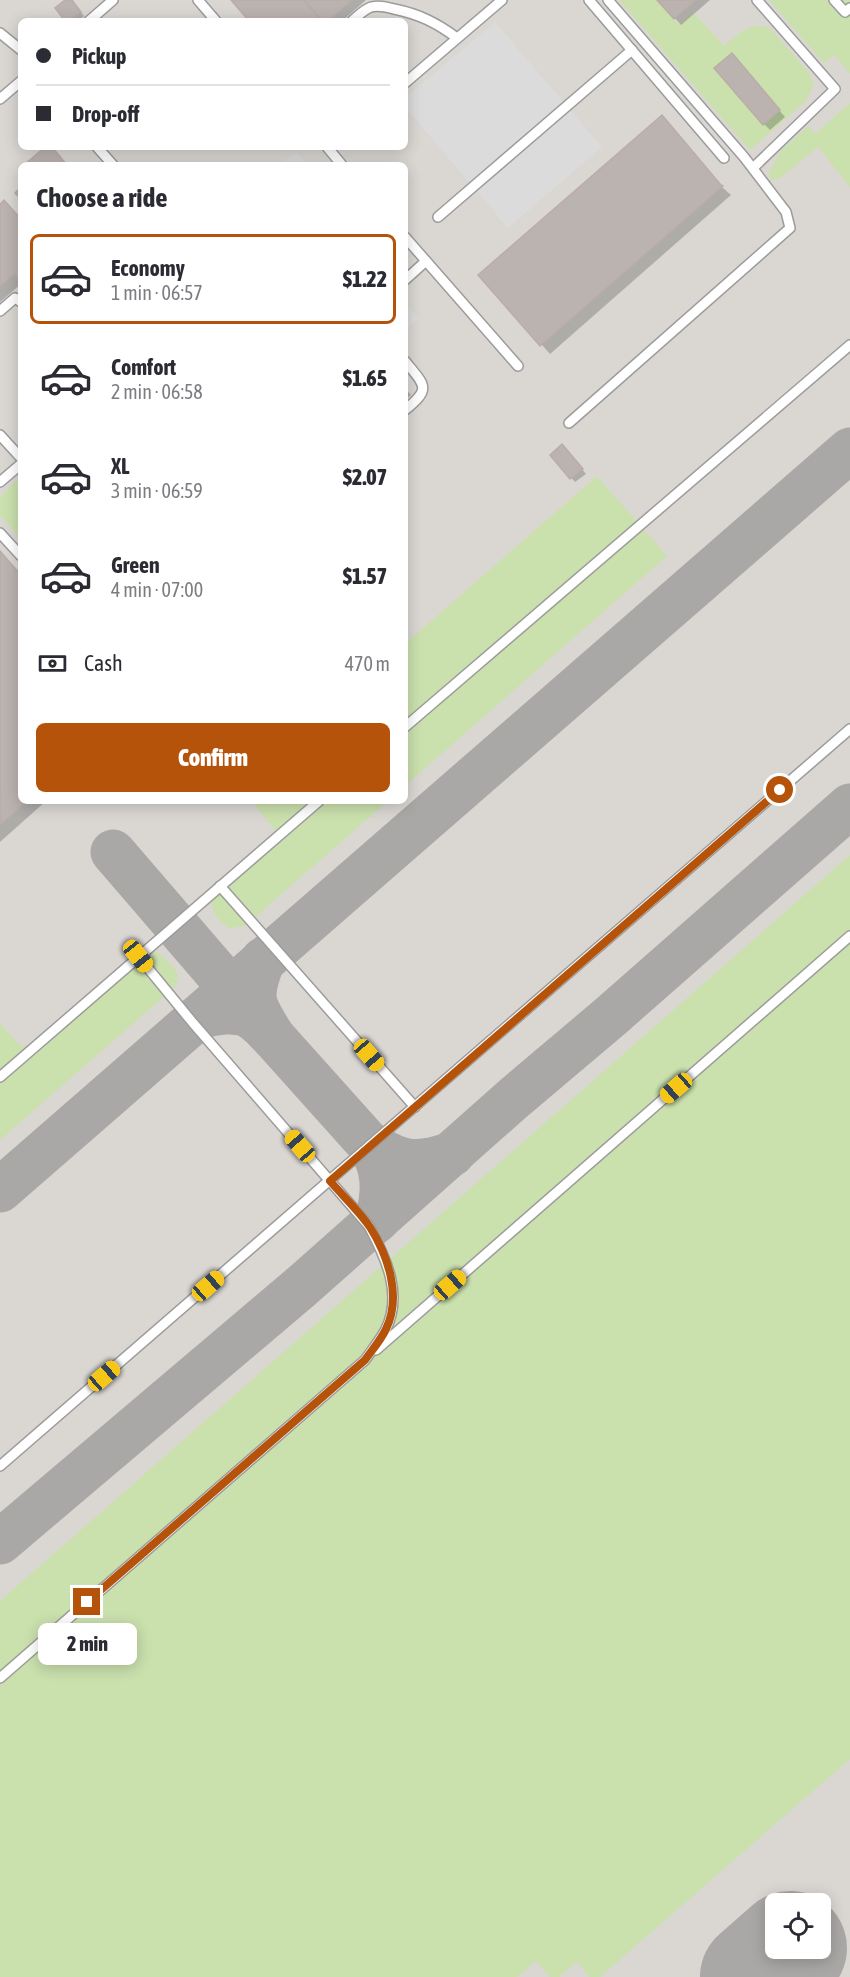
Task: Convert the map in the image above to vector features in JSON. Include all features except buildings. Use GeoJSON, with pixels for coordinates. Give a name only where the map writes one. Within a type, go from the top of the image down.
{"type":"FeatureCollection","features":[{"type":"Feature","properties":{"kind":"lane"},"geometry":{"type":"LineString","coordinates":[[92,18],[113,0]]}},
{"type":"Feature","properties":{"kind":"lane"},"geometry":{"type":"LineString","coordinates":[[198,0],[213,18]]}},
{"type":"Feature","properties":{"kind":"lane"},"geometry":{"type":"LineString","coordinates":[[408,81],[502,0]]}},
{"type":"Feature","properties":{"kind":"lane"},"geometry":{"type":"LineString","coordinates":[[589,0],[724,158]]}},
{"type":"Feature","properties":{"kind":"lane"},"geometry":{"type":"LineString","coordinates":[[569,423],[790,228],[786,212],[753,168],[608,0]]}},
{"type":"Feature","properties":{"kind":"lane"},"geometry":{"type":"LineString","coordinates":[[753,168],[836,89],[757,0]]}},
{"type":"Feature","properties":{"kind":"lane"},"geometry":{"type":"LineString","coordinates":[[834,0],[848,13]]}},
{"type":"Feature","properties":{"kind":"lane"},"geometry":{"type":"LineString","coordinates":[[356,18],[372,7],[379,6],[422,17],[458,39]]}},
{"type":"Feature","properties":{"kind":"lane"},"geometry":{"type":"LineString","coordinates":[[0,33],[18,48]]}},
{"type":"Feature","properties":{"kind":"lane"},"geometry":{"type":"LineString","coordinates":[[438,217],[632,50]]}},
{"type":"Feature","properties":{"kind":"lane"},"geometry":{"type":"LineString","coordinates":[[0,99],[18,84]]}},
{"type":"Feature","properties":{"kind":"lane"},"geometry":{"type":"LineString","coordinates":[[100,150],[110,162]]}},
{"type":"Feature","properties":{"kind":"lane"},"geometry":{"type":"LineString","coordinates":[[330,150],[340,162]]}},
{"type":"Feature","properties":{"kind":"lane"},"geometry":{"type":"LineString","coordinates":[[408,240],[518,366]]}},
{"type":"Feature","properties":{"kind":"lane"},"geometry":{"type":"LineString","coordinates":[[408,277],[426,261]]}},
{"type":"Feature","properties":{"kind":"lane"},"geometry":{"type":"LineString","coordinates":[[0,311],[15,298],[18,300]]}},
{"type":"Feature","properties":{"kind":"lane"},"geometry":{"type":"LineString","coordinates":[[408,724],[850,345]]}},
{"type":"Feature","properties":{"kind":"lane"},"geometry":{"type":"LineString","coordinates":[[408,365],[421,380],[423,391],[421,397],[408,408]]}},
{"type":"Feature","properties":{"kind":"lane"},"geometry":{"type":"LineString","coordinates":[[0,435],[18,455]]}},
{"type":"Feature","properties":{"kind":"lane"},"geometry":{"type":"LineString","coordinates":[[0,482],[18,467]]}},
{"type":"Feature","properties":{"kind":"lane"},"geometry":{"type":"LineString","coordinates":[[0,533],[18,553]]}},
{"type":"Feature","properties":{"kind":"lane"},"geometry":{"type":"LineString","coordinates":[[0,1466],[850,729]]}},
{"type":"Feature","properties":{"kind":"lane"},"geometry":{"type":"LineString","coordinates":[[0,1077],[316,804]]}},
{"type":"Feature","properties":{"kind":"lane"},"geometry":{"type":"LineString","coordinates":[[220,886],[415,1107]]}},
{"type":"Feature","properties":{"kind":"lane"},"geometry":{"type":"LineString","coordinates":[[0,1678],[850,936]]}},
{"type":"Feature","properties":{"kind":"lane"},"geometry":{"type":"LineString","coordinates":[[138,956],[369,1226],[383,1253],[393,1282],[394,1304],[386,1328],[365,1360]]}},
{"type":"Feature","properties":{"kind":"shaded area"},"geometry":{"type":"Polygon","coordinates":[[[0,0],[850,0],[850,1977],[0,1977],[0,0]]]}},
{"type":"Feature","properties":{"kind":"shaded area"},"geometry":{"type":"Polygon","coordinates":[[[495,22],[602,147],[508,228],[408,111],[408,95],[495,22]]]}},
{"type":"Feature","properties":{"kind":"shaded area"},"geometry":{"type":"Polygon","coordinates":[[[296,152],[304,162],[284,162],[296,152]]]}},
{"type":"Feature","properties":{"kind":"shaded area"},"geometry":{"type":"Polygon","coordinates":[[[408,306],[419,318],[408,327],[408,306]]]}},
{"type":"Feature","properties":{"kind":"green space"},"geometry":{"type":"Polygon","coordinates":[[[619,0],[657,0],[679,25],[694,13],[724,46],[751,27],[764,26],[771,29],[810,74],[814,85],[805,102],[750,150],[619,0]]]}},
{"type":"Feature","properties":{"kind":"green space"},"geometry":{"type":"Polygon","coordinates":[[[769,0],[850,0],[850,74],[834,55],[824,63],[769,0]]]}},
{"type":"Feature","properties":{"kind":"green space"},"geometry":{"type":"Polygon","coordinates":[[[850,103],[850,187],[818,147],[779,179],[771,180],[769,173],[781,151],[808,126],[815,134],[850,103]]]}},
{"type":"Feature","properties":{"kind":"green space"},"geometry":{"type":"Polygon","coordinates":[[[597,476],[667,556],[408,783],[408,641],[597,476]]]}},
{"type":"Feature","properties":{"kind":"green space"},"geometry":{"type":"Polygon","coordinates":[[[18,481],[18,536],[0,515],[0,498],[13,483],[18,481]]]}},
{"type":"Feature","properties":{"kind":"green space"},"geometry":{"type":"Polygon","coordinates":[[[254,804],[385,804],[245,926],[229,928],[213,911],[210,888],[276,831],[254,804]]]}},
{"type":"Feature","properties":{"kind":"green space"},"geometry":{"type":"Polygon","coordinates":[[[850,855],[850,1759],[600,1977],[590,1977],[577,1962],[559,1977],[550,1977],[536,1961],[517,1977],[0,1977],[0,1601],[850,855]]]}},
{"type":"Feature","properties":{"kind":"green space"},"geometry":{"type":"Polygon","coordinates":[[[153,950],[177,972],[176,986],[0,1140],[0,1023],[17,1043],[24,1046],[31,1044],[153,950]]]}},
{"type":"Feature","properties":{"kind":"taxiway"},"geometry":{"type":"LineString","coordinates":[[0,1190],[850,450]]}},
{"type":"Feature","properties":{"kind":"taxiway"},"geometry":{"type":"LineString","coordinates":[[0,1542],[302,1286],[850,806]]}},
{"type":"Feature","properties":{"kind":"taxiway"},"geometry":{"type":"LineString","coordinates":[[113,852],[231,989]]}},
{"type":"Feature","properties":{"kind":"taxiway"},"geometry":{"type":"LineString","coordinates":[[199,1017],[225,1012],[245,1014],[257,1021],[273,1037],[260,1016],[254,1000],[255,983],[263,960]]}},
{"type":"Feature","properties":{"kind":"taxiway"},"geometry":{"type":"LineString","coordinates":[[273,1037],[368,1143]]}},
{"type":"Feature","properties":{"kind":"taxiway"},"geometry":{"type":"LineString","coordinates":[[377,1220],[382,1180],[378,1161],[368,1143],[389,1155],[408,1161],[428,1161],[452,1154]]}},
{"type":"Feature","properties":{"kind":"runway"},"geometry":{"type":"LineString","coordinates":[[757,1977],[777,1959]]}},
{"type":"Feature","properties":{"kind":"route"},"geometry":{"type":"LineString","coordinates":[[87,1602],[365,1360],[386,1328],[394,1304],[393,1282],[383,1253],[369,1226],[330,1181],[780,790]]}}]}
